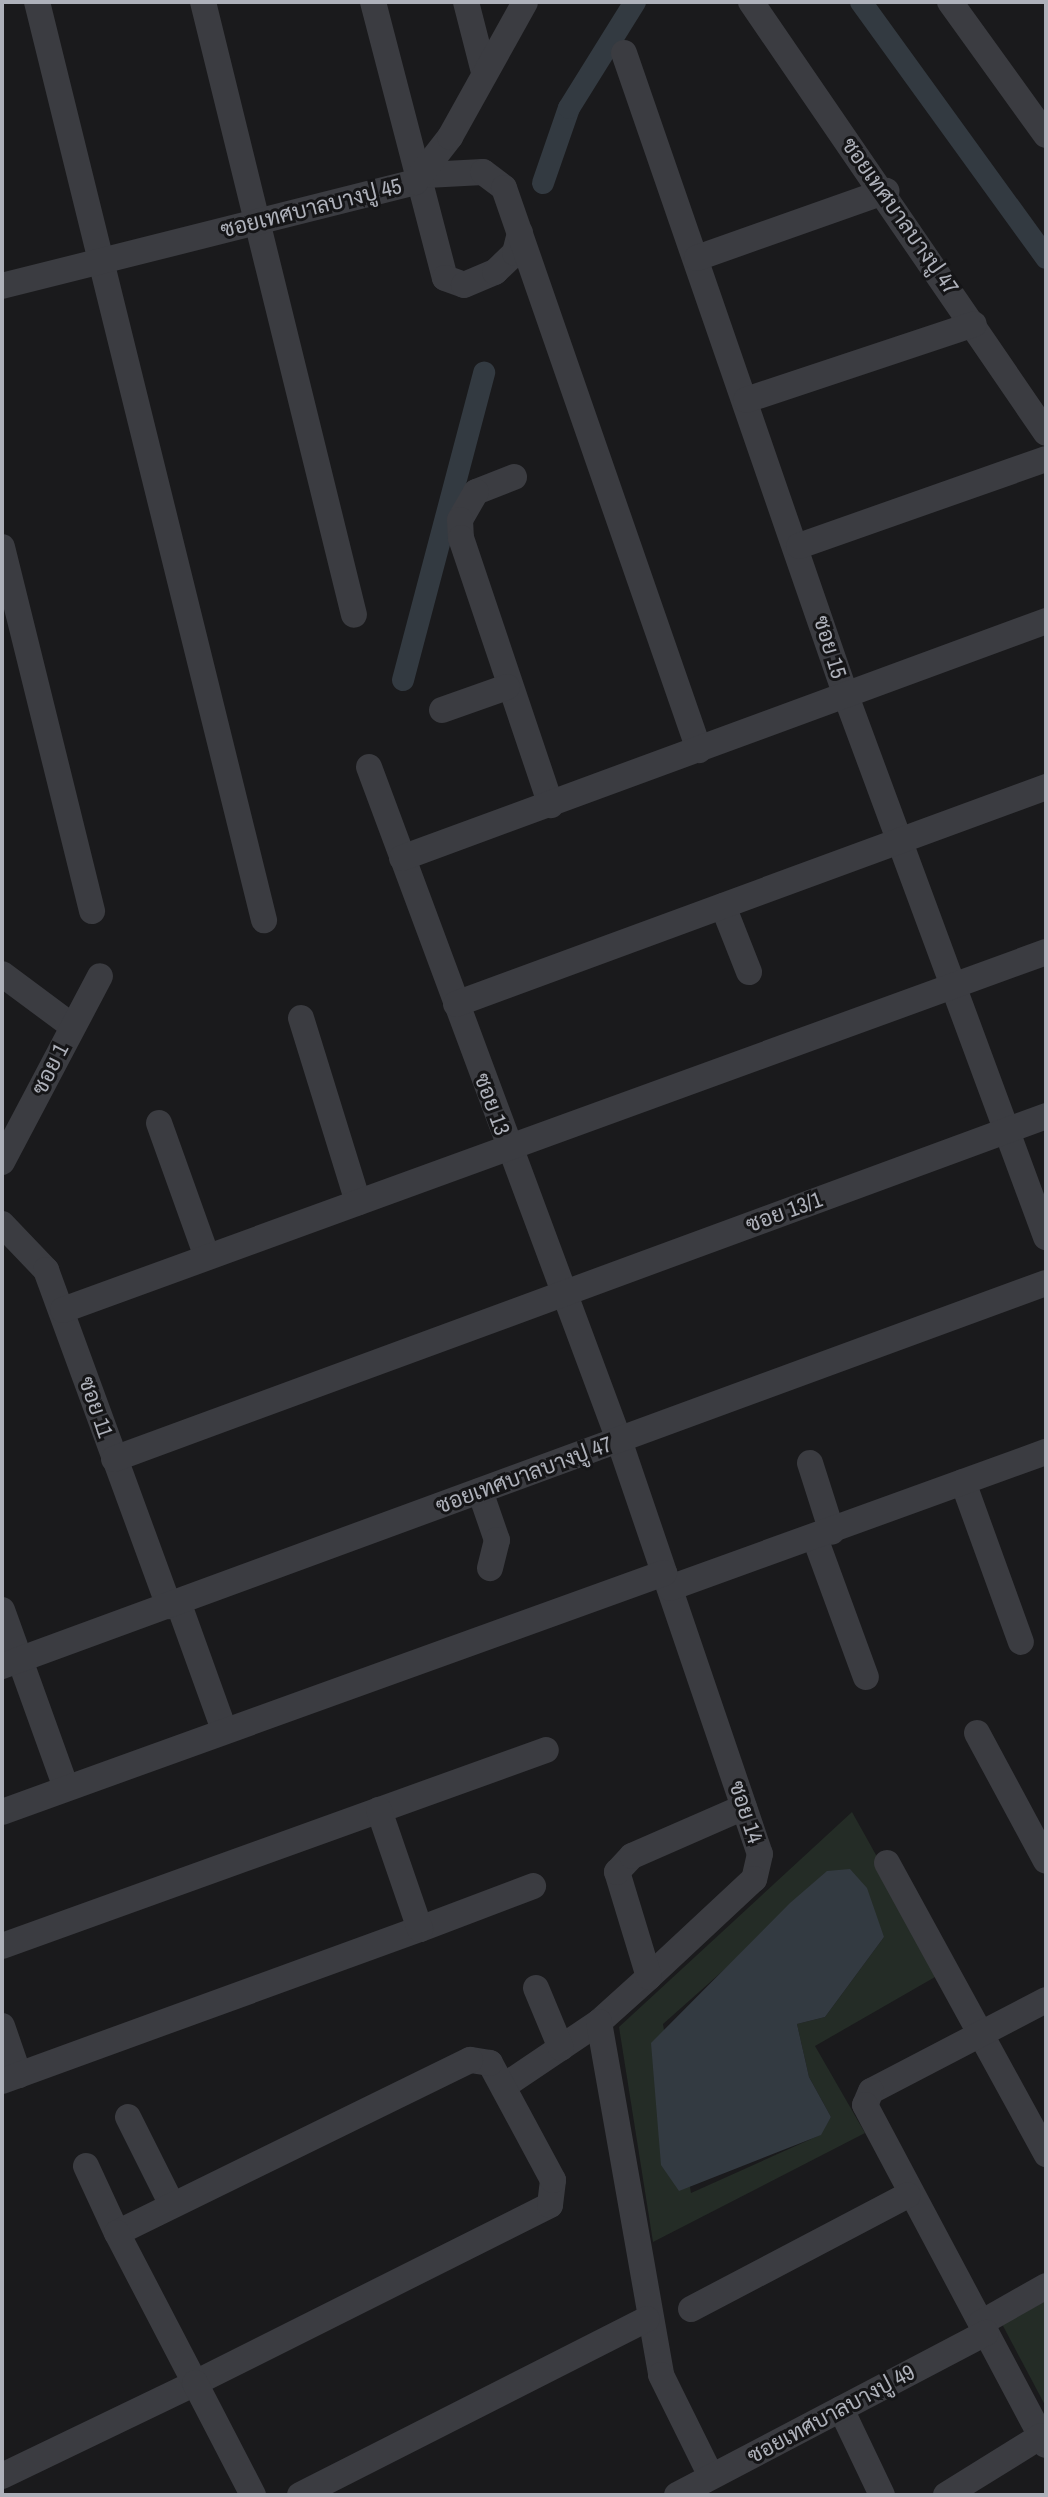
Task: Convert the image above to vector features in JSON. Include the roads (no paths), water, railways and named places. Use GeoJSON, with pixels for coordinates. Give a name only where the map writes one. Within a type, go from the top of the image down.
{"type":"FeatureCollection","features":[{"type":"Feature","properties":{"kind":"street"},"geometry":{"type":"LineString","coordinates":[[37,2],[264,920]]}},
{"type":"Feature","properties":{"kind":"street"},"geometry":{"type":"LineString","coordinates":[[203,2],[354,615]]}},
{"type":"Feature","properties":{"kind":"street"},"geometry":{"type":"LineString","coordinates":[[373,2],[445,278],[454,284],[508,263],[520,233]]}},
{"type":"Feature","properties":{"kind":"street"},"geometry":{"type":"LineString","coordinates":[[466,2],[484,72]]}},
{"type":"Feature","properties":{"kind":"street","name":"ซอยเทศบาลบางปู 45"},"geometry":{"type":"LineString","coordinates":[[2,286],[421,178],[525,2]]}},
{"type":"Feature","properties":{"kind":"street","name":"ซอยเทศบาลบางปู 47"},"geometry":{"type":"LineString","coordinates":[[751,2],[886,191],[1046,433]]}},
{"type":"Feature","properties":{"kind":"street"},"geometry":{"type":"LineString","coordinates":[[950,2],[1046,135]]}},
{"type":"Feature","properties":{"kind":"street","name":"ซอย 15"},"geometry":{"type":"LineString","coordinates":[[624,53],[799,546],[846,696],[1046,1237]]}},
{"type":"Feature","properties":{"kind":"street"},"geometry":{"type":"LineString","coordinates":[[421,178],[497,176],[520,233],[699,750]]}},
{"type":"Feature","properties":{"kind":"street"},"geometry":{"type":"LineString","coordinates":[[697,258],[886,191]]}},
{"type":"Feature","properties":{"kind":"street"},"geometry":{"type":"LineString","coordinates":[[746,400],[974,324]]}},
{"type":"Feature","properties":{"kind":"street"},"geometry":{"type":"LineString","coordinates":[[799,546],[1046,459]]}},
{"type":"Feature","properties":{"kind":"street"},"geometry":{"type":"LineString","coordinates":[[514,477],[476,492],[460,520],[507,687],[551,805]]}},
{"type":"Feature","properties":{"kind":"street"},"geometry":{"type":"LineString","coordinates":[[2,547],[13,639],[92,911]]}},
{"type":"Feature","properties":{"kind":"street"},"geometry":{"type":"LineString","coordinates":[[402,858],[1046,621]]}},
{"type":"Feature","properties":{"kind":"street"},"geometry":{"type":"LineString","coordinates":[[442,710],[507,687]]}},
{"type":"Feature","properties":{"kind":"street","name":"ซอย 13"},"geometry":{"type":"LineString","coordinates":[[369,767],[561,1293],[619,1440]]}},
{"type":"Feature","properties":{"kind":"street"},"geometry":{"type":"LineString","coordinates":[[456,1004],[1046,787]]}},
{"type":"Feature","properties":{"kind":"street"},"geometry":{"type":"LineString","coordinates":[[723,906],[749,972]]}},
{"type":"Feature","properties":{"kind":"street"},"geometry":{"type":"LineString","coordinates":[[63,1310],[1046,952]]}},
{"type":"Feature","properties":{"kind":"street"},"geometry":{"type":"LineString","coordinates":[[2,974],[72,1026]]}},
{"type":"Feature","properties":{"kind":"street","name":"ซอย 1"},"geometry":{"type":"LineString","coordinates":[[2,1162],[100,976]]}},
{"type":"Feature","properties":{"kind":"street"},"geometry":{"type":"LineString","coordinates":[[301,1018],[358,1202]]}},
{"type":"Feature","properties":{"kind":"street","name":"ซอย 13/1"},"geometry":{"type":"LineString","coordinates":[[114,1459],[1046,1116]]}},
{"type":"Feature","properties":{"kind":"street"},"geometry":{"type":"LineString","coordinates":[[159,1123],[207,1257]]}},
{"type":"Feature","properties":{"kind":"street","name":"ซอย 11"},"geometry":{"type":"LineString","coordinates":[[2,1224],[31,1247],[63,1310],[114,1459],[224,1730]]}},
{"type":"Feature","properties":{"kind":"street","name":"ซอยเทศบาลบางปู 47"},"geometry":{"type":"LineString","coordinates":[[11,1662],[1046,1283]]}},
{"type":"Feature","properties":{"kind":"street","name":"ซอย 14"},"geometry":{"type":"LineString","coordinates":[[507,2084],[599,2022],[759,1872],[744,1807],[619,1440]]}},
{"type":"Feature","properties":{"kind":"street"},"geometry":{"type":"LineString","coordinates":[[2,1812],[224,1730],[667,1581],[823,1535],[1046,1452]]}},
{"type":"Feature","properties":{"kind":"street"},"geometry":{"type":"LineString","coordinates":[[810,1463],[823,1535],[866,1677]]}},
{"type":"Feature","properties":{"kind":"street"},"geometry":{"type":"LineString","coordinates":[[963,1482],[1021,1642]]}},
{"type":"Feature","properties":{"kind":"street"},"geometry":{"type":"LineString","coordinates":[[480,1491],[497,1540],[490,1568]]}},
{"type":"Feature","properties":{"kind":"street"},"geometry":{"type":"LineString","coordinates":[[2,1610],[11,1662],[66,1788]]}},
{"type":"Feature","properties":{"kind":"street"},"geometry":{"type":"LineString","coordinates":[[977,1733],[1046,1861]]}},
{"type":"Feature","properties":{"kind":"street"},"geometry":{"type":"LineString","coordinates":[[2,1946],[546,1750]]}},
{"type":"Feature","properties":{"kind":"street"},"geometry":{"type":"LineString","coordinates":[[649,1977],[617,1872],[632,1856],[744,1807]]}},
{"type":"Feature","properties":{"kind":"street"},"geometry":{"type":"LineString","coordinates":[[379,1810],[420,1929]]}},
{"type":"Feature","properties":{"kind":"street"},"geometry":{"type":"LineString","coordinates":[[887,1863],[1046,2154]]}},
{"type":"Feature","properties":{"kind":"street"},"geometry":{"type":"LineString","coordinates":[[2,2026],[11,2078],[533,1886]]}},
{"type":"Feature","properties":{"kind":"street"},"geometry":{"type":"LineString","coordinates":[[536,1988],[561,2048]]}},
{"type":"Feature","properties":{"kind":"street"},"geometry":{"type":"LineString","coordinates":[[946,2495],[1044,2440],[908,2195],[867,2112],[867,2097],[1046,2000]]}},
{"type":"Feature","properties":{"kind":"street"},"geometry":{"type":"LineString","coordinates":[[599,2022],[647,2319],[667,2391],[711,2476]]}},
{"type":"Feature","properties":{"kind":"street"},"geometry":{"type":"LineString","coordinates":[[2,2476],[550,2205],[553,2180],[507,2084],[490,2063],[470,2060],[117,2233]]}},
{"type":"Feature","properties":{"kind":"street"},"geometry":{"type":"LineString","coordinates":[[128,2117],[172,2205]]}},
{"type":"Feature","properties":{"kind":"street"},"geometry":{"type":"LineString","coordinates":[[86,2166],[117,2233],[253,2495]]}},
{"type":"Feature","properties":{"kind":"street"},"geometry":{"type":"LineString","coordinates":[[691,2309],[908,2195]]}},
{"type":"Feature","properties":{"kind":"street","name":"ซอยเทศบาลบางปู 49"},"geometry":{"type":"LineString","coordinates":[[677,2495],[841,2409],[983,2328],[1046,2286]]}},
{"type":"Feature","properties":{"kind":"street"},"geometry":{"type":"LineString","coordinates":[[300,2495],[647,2319]]}},
{"type":"Feature","properties":{"kind":"street"},"geometry":{"type":"LineString","coordinates":[[841,2409],[882,2495]]}},
{"type":"Feature","properties":{"kind":"waterway"},"geometry":{"type":"LineString","coordinates":[[543,183],[569,108],[635,2]]}},
{"type":"Feature","properties":{"kind":"waterway"},"geometry":{"type":"LineString","coordinates":[[861,2],[1046,258]]}},
{"type":"Feature","properties":{"kind":"waterway"},"geometry":{"type":"LineString","coordinates":[[403,680],[484,373]]}}]}
